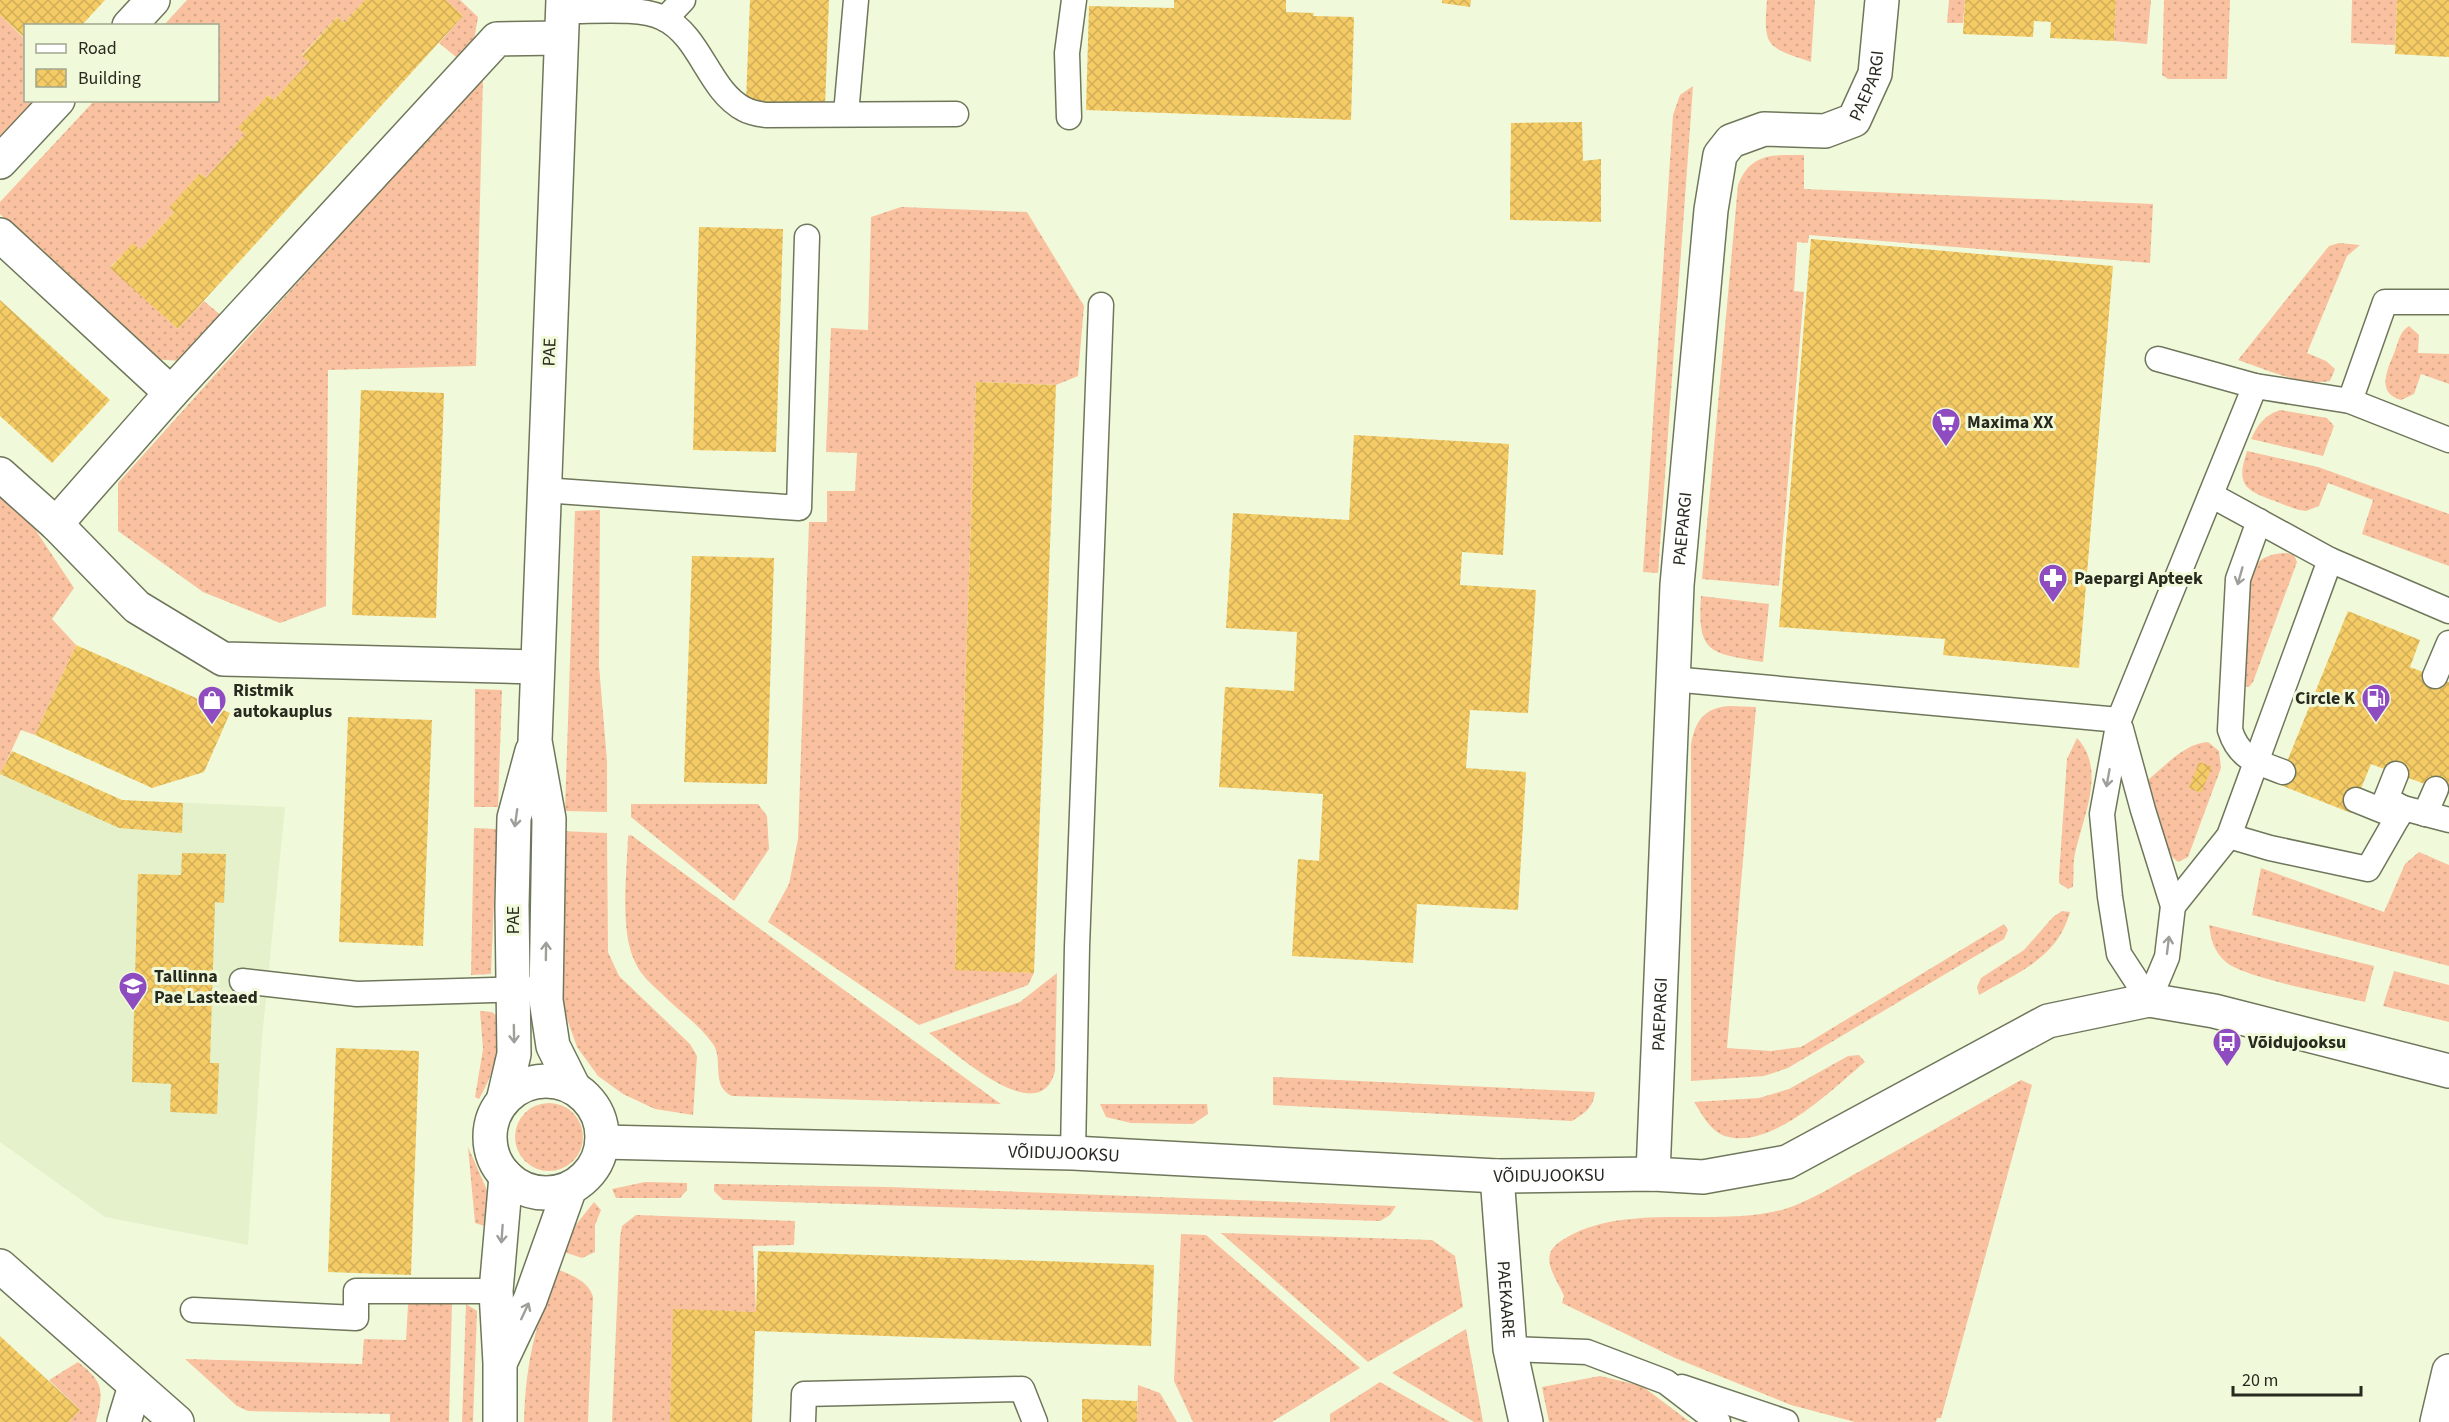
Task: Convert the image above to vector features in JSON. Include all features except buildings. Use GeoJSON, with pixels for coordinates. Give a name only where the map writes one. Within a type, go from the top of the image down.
{"type":"FeatureCollection","features":[{"type":"Feature","properties":{"kind":"street"},"geometry":{"type":"LineString","coordinates":[[131,24],[153,0]]}},
{"type":"Feature","properties":{"kind":"street","name":"PAEPARGI"},"geometry":{"type":"LineString","coordinates":[[1653,1174],[1677,585],[1710,222],[1720,155],[1731,141],[1764,129],[1825,131],[1854,120],[1875,74],[1881,0]]}},
{"type":"Feature","properties":{"kind":"street"},"geometry":{"type":"LineString","coordinates":[[56,524],[171,393],[484,52],[497,39],[562,16]]}},
{"type":"Feature","properties":{"kind":"street","name":"PAE"},"geometry":{"type":"LineString","coordinates":[[562,16],[535,741],[549,819],[546,989],[553,1046],[574,1088]]}},
{"type":"Feature","properties":{"kind":"street"},"geometry":{"type":"LineString","coordinates":[[0,162],[56,102]]}},
{"type":"Feature","properties":{"kind":"street"},"geometry":{"type":"LineString","coordinates":[[0,235],[171,393]]}},
{"type":"Feature","properties":{"kind":"street"},"geometry":{"type":"LineString","coordinates":[[0,474],[56,524],[137,607],[223,659],[536,667]]}},
{"type":"Feature","properties":{"kind":"street","name":"PAE"},"geometry":{"type":"LineString","coordinates":[[503,1101],[514,1053],[514,818],[535,741]]}},
{"type":"Feature","properties":{"kind":"street","name":"VÕIDUJOOKSU"},"geometry":{"type":"LineString","coordinates":[[602,1142],[704,1147],[1073,1153],[1497,1176],[1653,1174],[1703,1178],[1787,1161],[2048,1020],[2149,1000],[2214,1011],[2449,1071]]}},
{"type":"Feature","properties":{"kind":"street"},"geometry":{"type":"LineString","coordinates":[[536,1082],[556,1082],[574,1088],[590,1102],[600,1121],[602,1142],[592,1169],[583,1180],[570,1188],[548,1193],[536,1192],[515,1184],[498,1165],[490,1140],[496,1113],[503,1101],[518,1089],[536,1082]]}},
{"type":"Feature","properties":{"kind":"street"},"geometry":{"type":"LineString","coordinates":[[500,1422],[496,1291],[506,1176]]}},
{"type":"Feature","properties":{"kind":"street","name":"PAEKAARE"},"geometry":{"type":"LineString","coordinates":[[1497,1176],[1510,1349],[1526,1422]]}},
{"type":"Feature","properties":{"kind":"street"},"geometry":{"type":"LineString","coordinates":[[500,1364],[530,1300],[570,1188]]}},
{"type":"Feature","properties":{"kind":"street"},"geometry":{"type":"LineString","coordinates":[[0,1266],[177,1422]]}},
{"type":"Feature","properties":{"kind":"street"},"geometry":{"type":"LineString","coordinates":[[2437,1422],[2449,1371]]}},
{"type":"Feature","properties":{"kind":"street"},"geometry":{"type":"LineString","coordinates":[[124,1422],[135,1386]]}},
{"type":"Feature","properties":{"kind":"lane"},"geometry":{"type":"LineString","coordinates":[[665,19],[683,0]]}},
{"type":"Feature","properties":{"kind":"lane"},"geometry":{"type":"LineString","coordinates":[[846,114],[856,0]]}},
{"type":"Feature","properties":{"kind":"lane"},"geometry":{"type":"LineString","coordinates":[[1069,117],[1067,53],[1074,0]]}},
{"type":"Feature","properties":{"kind":"lane"},"geometry":{"type":"LineString","coordinates":[[562,16],[629,12],[665,19],[683,33],[735,104],[746,110],[766,115],[956,114]]}},
{"type":"Feature","properties":{"kind":"lane"},"geometry":{"type":"LineString","coordinates":[[543,490],[799,508],[807,237]]}},
{"type":"Feature","properties":{"kind":"lane"},"geometry":{"type":"LineString","coordinates":[[2350,401],[2385,302],[2449,302]]}},
{"type":"Feature","properties":{"kind":"lane"},"geometry":{"type":"LineString","coordinates":[[1073,1153],[1077,947],[1101,305]]}},
{"type":"Feature","properties":{"kind":"lane"},"geometry":{"type":"LineString","coordinates":[[2158,359],[2255,386],[2350,401],[2449,440]]}},
{"type":"Feature","properties":{"kind":"lane"},"geometry":{"type":"LineString","coordinates":[[2149,1000],[2119,954],[2110,897],[2102,814],[2119,720],[2255,386]]}},
{"type":"Feature","properties":{"kind":"lane"},"geometry":{"type":"LineString","coordinates":[[2211,495],[2330,560],[2449,611]]}},
{"type":"Feature","properties":{"kind":"lane"},"geometry":{"type":"LineString","coordinates":[[2259,521],[2238,579],[2230,730],[2234,744],[2241,753],[2256,762],[2283,772]]}},
{"type":"Feature","properties":{"kind":"lane"},"geometry":{"type":"LineString","coordinates":[[2173,906],[2229,836],[2330,560]]}},
{"type":"Feature","properties":{"kind":"lane"},"geometry":{"type":"LineString","coordinates":[[2435,676],[2449,643]]}},
{"type":"Feature","properties":{"kind":"lane"},"geometry":{"type":"LineString","coordinates":[[1672,679],[2119,720]]}},
{"type":"Feature","properties":{"kind":"lane"},"geometry":{"type":"LineString","coordinates":[[2119,720],[2143,810],[2173,906],[2167,957],[2149,1000]]}},
{"type":"Feature","properties":{"kind":"lane"},"geometry":{"type":"LineString","coordinates":[[2396,774],[2386,799],[2409,813]]}},
{"type":"Feature","properties":{"kind":"lane"},"geometry":{"type":"LineString","coordinates":[[2229,836],[2270,848],[2368,869],[2409,813],[2436,789]]}},
{"type":"Feature","properties":{"kind":"lane"},"geometry":{"type":"LineString","coordinates":[[2356,800],[2449,820]]}},
{"type":"Feature","properties":{"kind":"lane"},"geometry":{"type":"LineString","coordinates":[[242,981],[357,994],[546,989]]}},
{"type":"Feature","properties":{"kind":"lane"},"geometry":{"type":"LineString","coordinates":[[193,1310],[356,1317],[356,1291],[496,1291]]}},
{"type":"Feature","properties":{"kind":"lane"},"geometry":{"type":"LineString","coordinates":[[1510,1349],[1587,1353],[1786,1422]]}},
{"type":"Feature","properties":{"kind":"lane"},"geometry":{"type":"LineString","coordinates":[[1666,1382],[1718,1422]]}},
{"type":"Feature","properties":{"kind":"lane"},"geometry":{"type":"LineString","coordinates":[[803,1422],[804,1394],[1023,1389],[1035,1422]]}},
{"type":"Feature","properties":{"kind":"shaded area"},"geometry":{"type":"Polygon","coordinates":[[[187,0],[365,0],[344,23],[337,17],[302,55],[309,62],[274,100],[268,95],[239,128],[245,134],[206,178],[200,173],[170,208],[174,212],[140,250],[133,244],[110,267],[178,329],[204,301],[223,317],[181,361],[151,359],[0,214],[0,202],[93,102],[219,102],[219,24],[165,24],[187,0]]]}},
{"type":"Feature","properties":{"kind":"shaded area"},"geometry":{"type":"Polygon","coordinates":[[[446,0],[460,0],[478,17],[473,46],[461,61],[439,43],[463,16],[446,0]]]}},
{"type":"Feature","properties":{"kind":"shaded area"},"geometry":{"type":"Polygon","coordinates":[[[1767,0],[1815,0],[1811,62],[1785,53],[1771,43],[1766,28],[1767,0]]]}},
{"type":"Feature","properties":{"kind":"shaded area"},"geometry":{"type":"Polygon","coordinates":[[[1949,0],[1965,0],[1963,23],[1947,23],[1949,0]]]}},
{"type":"Feature","properties":{"kind":"shaded area"},"geometry":{"type":"Polygon","coordinates":[[[2116,0],[2151,0],[2147,44],[2114,41],[2116,0]]]}},
{"type":"Feature","properties":{"kind":"shaded area"},"geometry":{"type":"Polygon","coordinates":[[[2164,0],[2230,0],[2227,79],[2168,79],[2162,75],[2164,0]]]}},
{"type":"Feature","properties":{"kind":"shaded area"},"geometry":{"type":"Polygon","coordinates":[[[2352,0],[2397,0],[2395,45],[2351,43],[2352,0]]]}},
{"type":"Feature","properties":{"kind":"shaded area"},"geometry":{"type":"Polygon","coordinates":[[[0,15],[24,38],[24,102],[34,102],[0,139],[0,15]]]}},
{"type":"Feature","properties":{"kind":"shaded area"},"geometry":{"type":"Polygon","coordinates":[[[483,76],[476,366],[328,370],[326,606],[280,623],[203,592],[118,531],[118,483],[483,76]]]}},
{"type":"Feature","properties":{"kind":"shaded area"},"geometry":{"type":"Polygon","coordinates":[[[1693,86],[1658,573],[1643,572],[1673,115],[1680,95],[1693,86]]]}},
{"type":"Feature","properties":{"kind":"shaded area"},"geometry":{"type":"Polygon","coordinates":[[[1804,155],[1804,189],[2153,204],[2150,263],[1809,235],[1808,243],[1797,242],[1794,291],[1804,292],[1779,586],[1702,579],[1738,185],[1749,166],[1756,161],[1773,156],[1804,155]]]}},
{"type":"Feature","properties":{"kind":"shaded area"},"geometry":{"type":"Polygon","coordinates":[[[901,207],[1027,212],[1084,306],[1078,376],[1056,385],[976,382],[955,969],[1034,973],[1028,985],[919,1025],[768,922],[789,884],[798,839],[809,522],[827,522],[827,491],[855,491],[857,453],[826,452],[831,328],[868,330],[871,217],[901,207]]]}},
{"type":"Feature","properties":{"kind":"shaded area"},"geometry":{"type":"Polygon","coordinates":[[[2339,243],[2360,245],[2347,256],[2307,353],[2326,361],[2335,369],[2330,381],[2295,379],[2238,360],[2329,246],[2339,243]]]}},
{"type":"Feature","properties":{"kind":"shaded area"},"geometry":{"type":"Polygon","coordinates":[[[2409,326],[2419,335],[2418,353],[2449,354],[2449,384],[2421,374],[2414,394],[2401,400],[2388,392],[2386,379],[2400,337],[2409,326]]]}},
{"type":"Feature","properties":{"kind":"shaded area"},"geometry":{"type":"Polygon","coordinates":[[[2280,410],[2327,418],[2334,426],[2323,456],[2251,439],[2262,421],[2280,410]]]}},
{"type":"Feature","properties":{"kind":"shaded area"},"geometry":{"type":"Polygon","coordinates":[[[2247,451],[2318,467],[2449,514],[2449,566],[2362,534],[2373,500],[2328,483],[2319,506],[2306,511],[2256,493],[2245,484],[2243,478],[2242,471],[2247,451]]]}},
{"type":"Feature","properties":{"kind":"shaded area"},"geometry":{"type":"Polygon","coordinates":[[[0,489],[25,514],[74,588],[52,619],[76,645],[35,735],[21,730],[0,775],[0,489]]]}},
{"type":"Feature","properties":{"kind":"shaded area"},"geometry":{"type":"Polygon","coordinates":[[[600,510],[599,666],[607,761],[607,812],[565,811],[575,511],[600,510]]]}},
{"type":"Feature","properties":{"kind":"shaded area"},"geometry":{"type":"Polygon","coordinates":[[[2288,553],[2294,555],[2297,562],[2253,682],[2249,687],[2244,686],[2245,599],[2249,576],[2262,559],[2288,553]]]}},
{"type":"Feature","properties":{"kind":"shaded area"},"geometry":{"type":"Polygon","coordinates":[[[1701,596],[1769,604],[1763,662],[1730,656],[1711,647],[1705,640],[1702,630],[1701,596]]]}},
{"type":"Feature","properties":{"kind":"shaded area"},"geometry":{"type":"Polygon","coordinates":[[[475,689],[502,690],[498,807],[474,807],[475,689]]]}},
{"type":"Feature","properties":{"kind":"shaded area"},"geometry":{"type":"Polygon","coordinates":[[[1720,707],[1756,707],[1727,1048],[1771,1051],[1801,1047],[2004,924],[2008,930],[2004,939],[1788,1068],[1764,1076],[1691,1081],[1691,745],[1695,729],[1702,717],[1720,707]]]}},
{"type":"Feature","properties":{"kind":"shaded area"},"geometry":{"type":"Polygon","coordinates":[[[2077,738],[2086,751],[2091,765],[2092,781],[2074,859],[2073,887],[2068,889],[2059,883],[2059,876],[2067,759],[2077,738]]]}},
{"type":"Feature","properties":{"kind":"shaded area"},"geometry":{"type":"Polygon","coordinates":[[[2208,742],[2219,751],[2221,768],[2188,857],[2178,862],[2170,855],[2148,780],[2183,751],[2191,746],[2208,742]]]}},
{"type":"Feature","properties":{"kind":"shaded area","name":"Tallinna Pae Lasteaed"},"geometry":{"type":"Polygon","coordinates":[[[12,751],[122,800],[285,807],[262,1038],[248,1245],[105,1217],[0,1142],[0,775],[12,751]]]}},
{"type":"Feature","properties":{"kind":"shaded area"},"geometry":{"type":"Polygon","coordinates":[[[631,804],[758,804],[767,816],[769,849],[734,901],[631,817],[631,804]]]}},
{"type":"Feature","properties":{"kind":"shaded area"},"geometry":{"type":"Polygon","coordinates":[[[474,828],[497,829],[491,974],[471,975],[474,828]]]}},
{"type":"Feature","properties":{"kind":"shaded area"},"geometry":{"type":"Polygon","coordinates":[[[561,831],[607,833],[608,952],[619,976],[690,1044],[697,1056],[693,1115],[655,1109],[623,1094],[598,1076],[577,1047],[565,1013],[559,985],[561,831]]]}},
{"type":"Feature","properties":{"kind":"shaded area"},"geometry":{"type":"Polygon","coordinates":[[[631,835],[1001,1104],[732,1096],[725,1092],[719,1079],[718,1057],[713,1044],[646,979],[638,968],[631,951],[627,936],[625,902],[628,836],[631,835]]]}},
{"type":"Feature","properties":{"kind":"shaded area"},"geometry":{"type":"Polygon","coordinates":[[[2419,852],[2449,865],[2449,966],[2252,915],[2261,868],[2384,912],[2405,864],[2419,852]]]}},
{"type":"Feature","properties":{"kind":"shaded area"},"geometry":{"type":"Polygon","coordinates":[[[2062,911],[2070,912],[2056,942],[2046,953],[2022,971],[1979,995],[1977,987],[1981,978],[2024,950],[2053,917],[2062,911]]]}},
{"type":"Feature","properties":{"kind":"shaded area"},"geometry":{"type":"Polygon","coordinates":[[[2209,925],[2374,966],[2365,1002],[2271,980],[2236,968],[2226,962],[2216,950],[2209,925]]]}},
{"type":"Feature","properties":{"kind":"shaded area"},"geometry":{"type":"Polygon","coordinates":[[[2394,971],[2449,985],[2449,1022],[2383,1006],[2394,971]]]}},
{"type":"Feature","properties":{"kind":"shaded area"},"geometry":{"type":"Polygon","coordinates":[[[1057,973],[1055,1071],[1046,1088],[1032,1093],[1015,1091],[995,1082],[929,1033],[1020,1002],[1057,973]]]}},
{"type":"Feature","properties":{"kind":"shaded area"},"geometry":{"type":"Polygon","coordinates":[[[480,1011],[492,1012],[497,1016],[498,1038],[493,1069],[479,1099],[475,1097],[483,1049],[480,1011]]]}},
{"type":"Feature","properties":{"kind":"shaded area"},"geometry":{"type":"Polygon","coordinates":[[[1859,1055],[1865,1062],[1819,1101],[1782,1126],[1762,1134],[1743,1138],[1720,1134],[1707,1122],[1694,1102],[1759,1098],[1789,1089],[1848,1056],[1859,1055]]]}},
{"type":"Feature","properties":{"kind":"shaded area"},"geometry":{"type":"Polygon","coordinates":[[[1273,1077],[1595,1092],[1588,1110],[1572,1121],[1273,1105],[1273,1077]]]}},
{"type":"Feature","properties":{"kind":"shaded area"},"geometry":{"type":"Polygon","coordinates":[[[2021,1080],[2032,1085],[1941,1418],[1937,1418],[1936,1422],[1855,1422],[1791,1405],[1675,1358],[1562,1303],[1564,1296],[1549,1260],[1550,1253],[1561,1241],[1586,1229],[1640,1218],[1729,1217],[1785,1209],[1824,1191],[2021,1080]]]}},
{"type":"Feature","properties":{"kind":"shaded area"},"geometry":{"type":"Polygon","coordinates":[[[542,1103],[556,1103],[568,1108],[578,1118],[583,1137],[578,1156],[568,1166],[556,1171],[542,1171],[530,1166],[520,1156],[515,1144],[515,1130],[520,1118],[530,1108],[542,1103]]]}},
{"type":"Feature","properties":{"kind":"shaded area"},"geometry":{"type":"Polygon","coordinates":[[[1100,1104],[1207,1104],[1208,1114],[1193,1124],[1131,1123],[1106,1117],[1100,1104]]]}},
{"type":"Feature","properties":{"kind":"shaded area"},"geometry":{"type":"Polygon","coordinates":[[[468,1147],[494,1206],[494,1229],[475,1223],[468,1147]]]}},
{"type":"Feature","properties":{"kind":"shaded area"},"geometry":{"type":"Polygon","coordinates":[[[645,1182],[687,1183],[687,1190],[680,1198],[616,1198],[612,1189],[645,1182]]]}},
{"type":"Feature","properties":{"kind":"shaded area"},"geometry":{"type":"Polygon","coordinates":[[[714,1184],[888,1187],[1396,1206],[1390,1215],[1380,1221],[723,1200],[714,1191],[714,1184]]]}},
{"type":"Feature","properties":{"kind":"shaded area"},"geometry":{"type":"Polygon","coordinates":[[[594,1202],[601,1210],[595,1225],[595,1252],[582,1258],[564,1252],[574,1227],[594,1202]]]}},
{"type":"Feature","properties":{"kind":"shaded area"},"geometry":{"type":"Polygon","coordinates":[[[636,1215],[795,1221],[794,1245],[753,1246],[756,1312],[674,1310],[670,1422],[612,1422],[620,1237],[622,1226],[636,1215]]]}},
{"type":"Feature","properties":{"kind":"shaded area"},"geometry":{"type":"Polygon","coordinates":[[[1221,1233],[1432,1240],[1455,1256],[1463,1307],[1368,1362],[1221,1233]]]}},
{"type":"Feature","properties":{"kind":"shaded area"},"geometry":{"type":"Polygon","coordinates":[[[1181,1234],[1206,1235],[1360,1368],[1272,1422],[1193,1422],[1174,1381],[1181,1234]]]}},
{"type":"Feature","properties":{"kind":"shaded area"},"geometry":{"type":"Polygon","coordinates":[[[557,1269],[584,1283],[593,1297],[588,1422],[524,1422],[527,1380],[533,1344],[557,1269]]]}},
{"type":"Feature","properties":{"kind":"shaded area"},"geometry":{"type":"Polygon","coordinates":[[[410,1302],[452,1303],[449,1422],[390,1422],[390,1414],[248,1411],[237,1406],[185,1359],[362,1364],[364,1339],[406,1340],[410,1302]]]}},
{"type":"Feature","properties":{"kind":"shaded area"},"geometry":{"type":"Polygon","coordinates":[[[466,1304],[477,1311],[473,1422],[462,1422],[466,1304]]]}},
{"type":"Feature","properties":{"kind":"shaded area"},"geometry":{"type":"Polygon","coordinates":[[[1466,1329],[1483,1422],[1474,1422],[1392,1373],[1466,1329]]]}},
{"type":"Feature","properties":{"kind":"shaded area"},"geometry":{"type":"Polygon","coordinates":[[[78,1362],[93,1375],[100,1388],[101,1395],[96,1422],[69,1422],[80,1410],[49,1380],[78,1362]]]}},
{"type":"Feature","properties":{"kind":"shaded area"},"geometry":{"type":"Polygon","coordinates":[[[1600,1376],[1642,1386],[1690,1422],[1549,1422],[1542,1387],[1600,1376]]]}},
{"type":"Feature","properties":{"kind":"shaded area"},"geometry":{"type":"Polygon","coordinates":[[[1380,1382],[1450,1422],[1330,1422],[1330,1414],[1380,1382]]]}},
{"type":"Feature","properties":{"kind":"shaded area"},"geometry":{"type":"Polygon","coordinates":[[[1138,1385],[1160,1393],[1177,1422],[1137,1422],[1138,1385]]]}},
{"type":"Feature","properties":{"kind":"place","name":"Maxima XX"},"geometry":{"type":"Point","coordinates":[1946,448]}},
{"type":"Feature","properties":{"kind":"place","name":"Paepargi Apteek"},"geometry":{"type":"Point","coordinates":[2053,604]}},
{"type":"Feature","properties":{"kind":"place","name":"Circle K"},"geometry":{"type":"Point","coordinates":[2376,724]}},
{"type":"Feature","properties":{"kind":"place","name":"Ristmik autokauplus"},"geometry":{"type":"Point","coordinates":[212,726]}},
{"type":"Feature","properties":{"kind":"place","name":"Tallinna Pae Lasteaed"},"geometry":{"type":"Point","coordinates":[133,1012]}},
{"type":"Feature","properties":{"kind":"place","name":"Võidujooksu"},"geometry":{"type":"Point","coordinates":[2227,1068]}}]}
